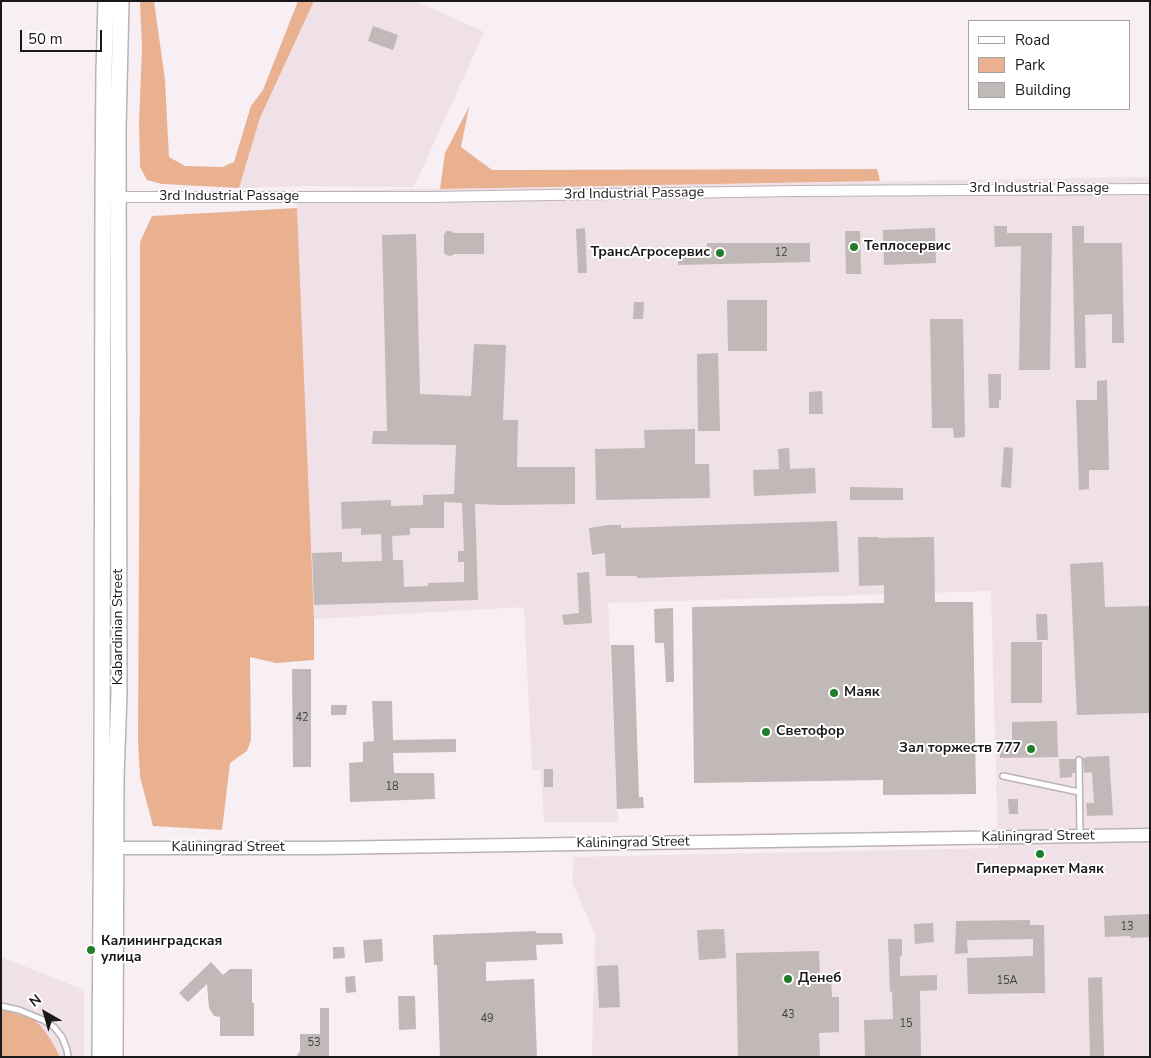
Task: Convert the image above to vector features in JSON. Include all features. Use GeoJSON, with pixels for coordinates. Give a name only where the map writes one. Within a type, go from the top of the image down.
{"type":"FeatureCollection","features":[{"type":"Feature","properties":{"kind":"main road"},"geometry":{"type":"LineString","coordinates":[[106,1],[104,71],[110,197]]}},
{"type":"Feature","properties":{"kind":"main road"},"geometry":{"type":"LineString","coordinates":[[110,197],[118,128],[121,1]]}},
{"type":"Feature","properties":{"kind":"main road","name":"Kabardinian Street"},"geometry":{"type":"LineString","coordinates":[[100,1057],[109,848],[116,777],[119,693],[110,197]]}},
{"type":"Feature","properties":{"kind":"main road","name":"Kabardinian Street"},"geometry":{"type":"LineString","coordinates":[[109,848],[115,1057]]}},
{"type":"Feature","properties":{"kind":"street","name":"3rd Industrial Passage"},"geometry":{"type":"LineString","coordinates":[[110,197],[429,197],[795,191],[1150,189]]}},
{"type":"Feature","properties":{"kind":"street","name":"Kaliningrad Street"},"geometry":{"type":"LineString","coordinates":[[109,848],[322,848],[1150,835]]}},
{"type":"Feature","properties":{"kind":"lane"},"geometry":{"type":"LineString","coordinates":[[1079,760],[1080,836]]}},
{"type":"Feature","properties":{"kind":"lane"},"geometry":{"type":"LineString","coordinates":[[1003,776],[1079,792]]}},
{"type":"Feature","properties":{"kind":"lane"},"geometry":{"type":"LineString","coordinates":[[1,1006],[19,1010],[54,1027],[62,1037],[68,1050],[68,1057]]}},
{"type":"Feature","properties":{"kind":"shaded area"},"geometry":{"type":"Polygon","coordinates":[[[314,1],[416,1],[484,32],[414,187],[300,186],[239,188],[260,118],[314,1]]]}},
{"type":"Feature","properties":{"kind":"shaded area"},"geometry":{"type":"Polygon","coordinates":[[[1150,177],[1150,1057],[592,1057],[595,934],[572,882],[574,857],[998,848],[991,591],[608,603],[618,822],[544,822],[541,770],[532,770],[524,607],[314,619],[297,208],[298,191],[1150,177]]]}},
{"type":"Feature","properties":{"kind":"shaded area"},"geometry":{"type":"Polygon","coordinates":[[[1,957],[84,990],[84,1057],[1,1057],[1,957]]]}},
{"type":"Feature","properties":{"kind":"green space"},"geometry":{"type":"Polygon","coordinates":[[[140,1],[154,1],[165,80],[169,157],[185,166],[222,167],[234,162],[251,106],[263,90],[298,1],[314,1],[260,118],[239,188],[162,184],[147,180],[140,167],[139,124],[142,47],[140,1]]]}},
{"type":"Feature","properties":{"kind":"green space"},"geometry":{"type":"Polygon","coordinates":[[[469,107],[461,147],[492,170],[877,169],[880,181],[440,189],[445,153],[469,107]]]}},
{"type":"Feature","properties":{"kind":"green space"},"geometry":{"type":"Polygon","coordinates":[[[297,208],[314,619],[314,660],[276,663],[250,657],[251,740],[247,751],[230,763],[222,830],[153,826],[140,777],[138,741],[140,242],[152,216],[297,208]]]}},
{"type":"Feature","properties":{"kind":"green space"},"geometry":{"type":"Polygon","coordinates":[[[1,1009],[33,1019],[41,1026],[51,1040],[60,1057],[1,1057],[1,1009]]]}},
{"type":"Feature","properties":{"kind":"building"},"geometry":{"type":"Polygon","coordinates":[[[373,26],[398,35],[393,50],[368,41],[373,26]]]}},
{"type":"Feature","properties":{"kind":"building"},"geometry":{"type":"Polygon","coordinates":[[[994,226],[1007,226],[1007,233],[1052,233],[1050,370],[1019,370],[1021,246],[995,247],[994,226]]]}},
{"type":"Feature","properties":{"kind":"building"},"geometry":{"type":"Polygon","coordinates":[[[1072,226],[1084,226],[1084,243],[1122,243],[1124,343],[1112,343],[1112,314],[1085,315],[1086,368],[1075,368],[1072,226]]]}},
{"type":"Feature","properties":{"kind":"building"},"geometry":{"type":"Polygon","coordinates":[[[585,228],[587,273],[578,273],[576,229],[585,228]]]}},
{"type":"Feature","properties":{"kind":"building"},"geometry":{"type":"Polygon","coordinates":[[[935,228],[936,263],[884,265],[883,230],[935,228]]]}},
{"type":"Feature","properties":{"kind":"building"},"geometry":{"type":"Polygon","coordinates":[[[447,231],[454,233],[484,233],[484,254],[446,255],[444,253],[444,234],[447,231]]]}},
{"type":"Feature","properties":{"kind":"building"},"geometry":{"type":"Polygon","coordinates":[[[845,231],[860,231],[861,274],[846,274],[845,231]]]}},
{"type":"Feature","properties":{"kind":"building"},"geometry":{"type":"Polygon","coordinates":[[[416,234],[420,394],[471,396],[474,344],[506,345],[503,420],[518,420],[517,467],[575,467],[575,504],[475,504],[478,600],[314,605],[312,553],[342,552],[342,562],[382,561],[381,534],[361,535],[361,528],[342,529],[341,502],[391,500],[391,506],[423,505],[423,495],[454,494],[456,445],[372,444],[373,431],[387,431],[382,235],[416,234]],[[444,502],[444,528],[410,528],[410,535],[392,536],[393,560],[403,560],[404,587],[428,586],[428,583],[464,582],[464,562],[458,562],[458,551],[464,551],[462,503],[444,502]]]}},
{"type":"Feature","properties":{"kind":"building"},"geometry":{"type":"Polygon","coordinates":[[[707,243],[810,243],[810,262],[678,265],[678,256],[707,254],[707,243]]]}},
{"type":"Feature","properties":{"kind":"building"},"geometry":{"type":"Polygon","coordinates":[[[727,300],[767,300],[767,351],[728,351],[727,300]]]}},
{"type":"Feature","properties":{"kind":"building"},"geometry":{"type":"Polygon","coordinates":[[[634,302],[644,302],[643,319],[633,319],[634,302]]]}},
{"type":"Feature","properties":{"kind":"building"},"geometry":{"type":"Polygon","coordinates":[[[930,319],[963,319],[965,437],[954,438],[953,428],[932,428],[930,319]]]}},
{"type":"Feature","properties":{"kind":"building"},"geometry":{"type":"Polygon","coordinates":[[[718,353],[720,431],[698,431],[697,354],[718,353]]]}},
{"type":"Feature","properties":{"kind":"building"},"geometry":{"type":"Polygon","coordinates":[[[988,374],[1001,374],[1001,400],[999,400],[999,408],[989,408],[988,374]]]}},
{"type":"Feature","properties":{"kind":"building"},"geometry":{"type":"Polygon","coordinates":[[[1107,380],[1109,470],[1089,470],[1089,489],[1079,490],[1076,400],[1097,400],[1097,381],[1107,380]]]}},
{"type":"Feature","properties":{"kind":"building"},"geometry":{"type":"Polygon","coordinates":[[[822,391],[823,414],[809,414],[809,392],[822,391]]]}},
{"type":"Feature","properties":{"kind":"building"},"geometry":{"type":"Polygon","coordinates":[[[695,429],[695,464],[709,464],[710,498],[596,500],[595,449],[645,448],[644,430],[695,429]]]}},
{"type":"Feature","properties":{"kind":"building"},"geometry":{"type":"Polygon","coordinates":[[[1004,447],[1013,448],[1011,488],[1001,487],[1004,447]]]}},
{"type":"Feature","properties":{"kind":"building"},"geometry":{"type":"Polygon","coordinates":[[[789,448],[790,469],[815,468],[816,493],[754,496],[753,470],[779,469],[778,449],[789,448]]]}},
{"type":"Feature","properties":{"kind":"building"},"geometry":{"type":"Polygon","coordinates":[[[850,487],[903,488],[903,500],[850,500],[850,487]]]}},
{"type":"Feature","properties":{"kind":"building"},"geometry":{"type":"Polygon","coordinates":[[[837,521],[839,572],[637,578],[637,576],[606,576],[605,553],[592,555],[589,528],[608,525],[621,525],[621,528],[837,521]]]}},
{"type":"Feature","properties":{"kind":"building","name":"Маяк"},"geometry":{"type":"Polygon","coordinates":[[[858,537],[934,537],[935,602],[973,602],[976,794],[883,795],[883,780],[694,783],[692,607],[884,603],[884,585],[859,586],[858,537]]]}},
{"type":"Feature","properties":{"kind":"building"},"geometry":{"type":"Polygon","coordinates":[[[1103,562],[1105,607],[1150,606],[1150,713],[1077,715],[1070,564],[1103,562]]]}},
{"type":"Feature","properties":{"kind":"building"},"geometry":{"type":"Polygon","coordinates":[[[589,572],[592,623],[564,625],[562,615],[579,613],[577,573],[589,572]]]}},
{"type":"Feature","properties":{"kind":"building"},"geometry":{"type":"Polygon","coordinates":[[[673,608],[674,682],[666,682],[664,643],[655,643],[654,609],[673,608]]]}},
{"type":"Feature","properties":{"kind":"building"},"geometry":{"type":"Polygon","coordinates":[[[1036,614],[1047,614],[1048,640],[1037,640],[1036,614]]]}},
{"type":"Feature","properties":{"kind":"building"},"geometry":{"type":"Polygon","coordinates":[[[1011,642],[1042,642],[1042,703],[1011,703],[1011,642]]]}},
{"type":"Feature","properties":{"kind":"building"},"geometry":{"type":"Polygon","coordinates":[[[611,645],[634,645],[639,797],[643,797],[644,808],[617,809],[611,645]]]}},
{"type":"Feature","properties":{"kind":"building"},"geometry":{"type":"Polygon","coordinates":[[[292,669],[311,669],[311,767],[293,767],[292,669]]]}},
{"type":"Feature","properties":{"kind":"building"},"geometry":{"type":"Polygon","coordinates":[[[372,701],[392,701],[393,740],[456,739],[456,752],[393,753],[394,773],[434,773],[435,799],[350,802],[349,763],[363,762],[363,742],[374,741],[372,701]]]}},
{"type":"Feature","properties":{"kind":"building"},"geometry":{"type":"Polygon","coordinates":[[[331,705],[347,705],[346,715],[331,715],[331,705]]]}},
{"type":"Feature","properties":{"kind":"building"},"geometry":{"type":"Polygon","coordinates":[[[1057,721],[1058,757],[1000,758],[999,743],[1012,743],[1012,722],[1057,721]]]}},
{"type":"Feature","properties":{"kind":"building"},"geometry":{"type":"Polygon","coordinates":[[[1109,756],[1113,815],[1087,816],[1086,803],[1094,803],[1092,772],[1084,773],[1083,758],[1109,756]]]}},
{"type":"Feature","properties":{"kind":"building"},"geometry":{"type":"Polygon","coordinates":[[[1059,759],[1075,759],[1075,773],[1072,773],[1072,777],[1060,778],[1059,759]]]}},
{"type":"Feature","properties":{"kind":"building"},"geometry":{"type":"Polygon","coordinates":[[[544,769],[553,769],[553,787],[544,787],[544,769]]]}},
{"type":"Feature","properties":{"kind":"building"},"geometry":{"type":"Polygon","coordinates":[[[1008,799],[1018,799],[1018,814],[1009,814],[1008,799]]]}},
{"type":"Feature","properties":{"kind":"building"},"geometry":{"type":"Polygon","coordinates":[[[1150,914],[1150,937],[1105,937],[1104,916],[1150,914]]]}},
{"type":"Feature","properties":{"kind":"building"},"geometry":{"type":"Polygon","coordinates":[[[1030,920],[1030,925],[1044,925],[1045,993],[968,994],[967,958],[1033,956],[1033,939],[967,940],[968,953],[955,954],[956,921],[1030,920]]]}},
{"type":"Feature","properties":{"kind":"building"},"geometry":{"type":"Polygon","coordinates":[[[933,923],[934,942],[915,944],[914,924],[933,923]]]}},
{"type":"Feature","properties":{"kind":"building"},"geometry":{"type":"Polygon","coordinates":[[[724,929],[726,958],[699,960],[697,930],[724,929]]]}},
{"type":"Feature","properties":{"kind":"building"},"geometry":{"type":"Polygon","coordinates":[[[536,931],[536,933],[562,933],[563,944],[536,945],[537,960],[486,962],[486,981],[534,979],[537,1057],[440,1057],[437,965],[434,965],[433,935],[536,931]]]}},
{"type":"Feature","properties":{"kind":"building"},"geometry":{"type":"Polygon","coordinates":[[[382,939],[383,961],[365,963],[363,940],[382,939]]]}},
{"type":"Feature","properties":{"kind":"building"},"geometry":{"type":"Polygon","coordinates":[[[888,939],[902,939],[900,976],[937,975],[937,990],[920,991],[921,1057],[865,1057],[864,1020],[893,1019],[888,939]]]}},
{"type":"Feature","properties":{"kind":"building"},"geometry":{"type":"Polygon","coordinates":[[[333,947],[344,947],[345,958],[333,959],[333,947]]]}},
{"type":"Feature","properties":{"kind":"building"},"geometry":{"type":"Polygon","coordinates":[[[819,951],[820,980],[831,980],[832,997],[839,997],[839,1032],[819,1033],[820,1057],[738,1057],[736,953],[819,951]]]}},
{"type":"Feature","properties":{"kind":"building"},"geometry":{"type":"Polygon","coordinates":[[[211,962],[223,975],[230,969],[252,969],[254,1036],[220,1036],[220,1017],[214,1016],[209,1008],[207,984],[188,1002],[179,993],[211,962]]]}},
{"type":"Feature","properties":{"kind":"building"},"geometry":{"type":"Polygon","coordinates":[[[618,965],[620,1007],[599,1008],[597,966],[618,965]]]}},
{"type":"Feature","properties":{"kind":"building"},"geometry":{"type":"Polygon","coordinates":[[[355,976],[356,992],[346,993],[345,977],[355,976]]]}},
{"type":"Feature","properties":{"kind":"building"},"geometry":{"type":"Polygon","coordinates":[[[1102,977],[1104,1057],[1090,1057],[1088,978],[1102,977]]]}},
{"type":"Feature","properties":{"kind":"building"},"geometry":{"type":"Polygon","coordinates":[[[398,996],[415,996],[416,1029],[399,1030],[398,996]]]}},
{"type":"Feature","properties":{"kind":"building"},"geometry":{"type":"Polygon","coordinates":[[[320,1008],[329,1008],[329,1057],[296,1057],[300,1051],[300,1034],[320,1034],[320,1008]]]}},
{"type":"Feature","properties":{"kind":"place","name":"Теплосервис"},"geometry":{"type":"Point","coordinates":[854,247]}},
{"type":"Feature","properties":{"kind":"place","name":"ТрансАгросервис"},"geometry":{"type":"Point","coordinates":[720,253]}},
{"type":"Feature","properties":{"kind":"place","name":"Маяк"},"geometry":{"type":"Point","coordinates":[834,693]}},
{"type":"Feature","properties":{"kind":"place","name":"Светофор"},"geometry":{"type":"Point","coordinates":[766,732]}},
{"type":"Feature","properties":{"kind":"place","name":"Зал торжеств 777"},"geometry":{"type":"Point","coordinates":[1031,749]}},
{"type":"Feature","properties":{"kind":"place","name":"Гипермаркет Маяк"},"geometry":{"type":"Point","coordinates":[1040,854]}},
{"type":"Feature","properties":{"kind":"place","name":"Калининградская улица"},"geometry":{"type":"Point","coordinates":[91,950]}},
{"type":"Feature","properties":{"kind":"place","name":"Денеб"},"geometry":{"type":"Point","coordinates":[788,979]}}]}
